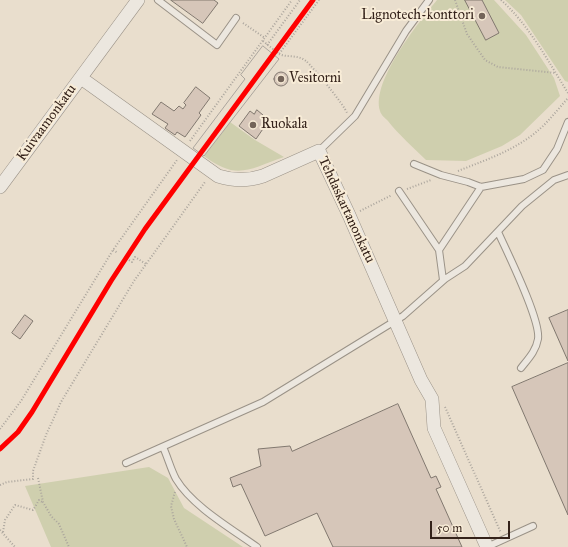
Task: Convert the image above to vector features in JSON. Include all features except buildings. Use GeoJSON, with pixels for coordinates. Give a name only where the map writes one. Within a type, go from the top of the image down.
{"type":"FeatureCollection","features":[{"type":"Feature","properties":{"kind":"street"},"geometry":{"type":"LineString","coordinates":[[81,78],[138,0]]}},
{"type":"Feature","properties":{"kind":"street","name":"Tehdaskartanonkatu"},"geometry":{"type":"LineString","coordinates":[[81,78],[185,149],[218,176],[244,181],[263,176],[319,151],[396,320],[421,380],[432,399],[434,428],[487,547]]}},
{"type":"Feature","properties":{"kind":"street","name":"Kuivaamonkatu"},"geometry":{"type":"LineString","coordinates":[[0,187],[81,78]]}},
{"type":"Feature","properties":{"kind":"lane"},"geometry":{"type":"LineString","coordinates":[[158,0],[217,45],[236,18]]}},
{"type":"Feature","properties":{"kind":"lane"},"geometry":{"type":"LineString","coordinates":[[319,151],[355,116],[406,31],[429,0]]}},
{"type":"Feature","properties":{"kind":"lane"},"geometry":{"type":"LineString","coordinates":[[414,164],[444,176],[468,182],[481,188],[524,179],[543,170],[557,149],[568,122]]}},
{"type":"Feature","properties":{"kind":"lane"},"geometry":{"type":"LineString","coordinates":[[126,463],[263,402],[403,316],[443,280],[465,266],[527,202],[554,180],[568,175]]}},
{"type":"Feature","properties":{"kind":"lane"},"geometry":{"type":"LineString","coordinates":[[439,250],[481,188]]}},
{"type":"Feature","properties":{"kind":"lane"},"geometry":{"type":"LineString","coordinates":[[399,191],[439,250],[443,280]]}},
{"type":"Feature","properties":{"kind":"lane"},"geometry":{"type":"LineString","coordinates":[[498,232],[536,319],[538,338],[533,353],[521,368]]}},
{"type":"Feature","properties":{"kind":"lane"},"geometry":{"type":"LineString","coordinates":[[164,447],[177,480],[200,507],[257,547]]}},
{"type":"Feature","properties":{"kind":"lane"},"geometry":{"type":"LineString","coordinates":[[487,547],[533,526]]}},
{"type":"Feature","properties":{"kind":"path"},"geometry":{"type":"LineString","coordinates":[[0,429],[21,401],[112,250],[292,0]]}},
{"type":"Feature","properties":{"kind":"path"},"geometry":{"type":"LineString","coordinates":[[267,45],[300,0]]}},
{"type":"Feature","properties":{"kind":"path"},"geometry":{"type":"LineString","coordinates":[[280,54],[319,0]]}},
{"type":"Feature","properties":{"kind":"path"},"geometry":{"type":"LineString","coordinates":[[455,0],[467,34],[485,60],[498,67],[556,73]]}},
{"type":"Feature","properties":{"kind":"path"},"geometry":{"type":"LineString","coordinates":[[501,0],[531,34],[568,93]]}},
{"type":"Feature","properties":{"kind":"path"},"geometry":{"type":"LineString","coordinates":[[249,28],[265,38]]}},
{"type":"Feature","properties":{"kind":"path"},"geometry":{"type":"LineString","coordinates":[[262,41],[281,56],[294,55],[306,61],[342,104],[347,112],[342,118]]}},
{"type":"Feature","properties":{"kind":"path"},"geometry":{"type":"LineString","coordinates":[[363,210],[399,191],[444,176],[510,150],[542,126],[568,98]]}},
{"type":"Feature","properties":{"kind":"path"},"geometry":{"type":"LineString","coordinates":[[0,485],[7,482],[33,479],[33,472],[46,435],[61,402],[131,287],[205,182],[212,185]]}},
{"type":"Feature","properties":{"kind":"path"},"geometry":{"type":"LineString","coordinates":[[112,250],[118,253]]}},
{"type":"Feature","properties":{"kind":"path"},"geometry":{"type":"LineString","coordinates":[[129,260],[132,262],[135,257],[146,264]]}},
{"type":"Feature","properties":{"kind":"path"},"geometry":{"type":"LineString","coordinates":[[442,402],[504,539]]}},
{"type":"Feature","properties":{"kind":"path"},"geometry":{"type":"LineString","coordinates":[[38,478],[43,502],[51,516],[59,524],[69,547]]}},
{"type":"Feature","properties":{"kind":"path"},"geometry":{"type":"LineString","coordinates":[[177,480],[171,506],[174,519],[187,547]]}},
{"type":"Feature","properties":{"kind":"path"},"geometry":{"type":"LineString","coordinates":[[3,532],[7,515],[15,504],[32,510],[36,507],[39,500],[43,502]]}},
{"type":"Feature","properties":{"kind":"path"},"geometry":{"type":"LineString","coordinates":[[0,530],[15,547]]}},
{"type":"Feature","properties":{"kind":"green space"},"geometry":{"type":"Polygon","coordinates":[[[437,0],[494,0],[526,35],[554,78],[560,96],[520,135],[502,146],[466,161],[426,160],[397,131],[380,111],[379,99],[389,68],[398,52],[419,22],[437,0]]]}},
{"type":"Feature","properties":{"kind":"green space"},"geometry":{"type":"Polygon","coordinates":[[[505,0],[568,0],[568,82],[565,81],[521,15],[505,0]]]}},
{"type":"Feature","properties":{"kind":"green space"},"geometry":{"type":"Polygon","coordinates":[[[230,122],[255,140],[284,157],[252,169],[243,170],[235,170],[215,164],[204,156],[230,122]]]}},
{"type":"Feature","properties":{"kind":"green space"},"geometry":{"type":"Polygon","coordinates":[[[149,467],[168,478],[184,508],[243,547],[51,547],[25,486],[149,467]]]}},
{"type":"Feature","properties":{"kind":"tram line"},"geometry":{"type":"LineString","coordinates":[[263,46],[279,59],[204,156],[193,148],[245,79],[241,75],[263,46]]}},
{"type":"Feature","properties":{"kind":"transit line"},"geometry":{"type":"LineString","coordinates":[[0,449],[18,432],[32,412],[111,281],[145,229],[313,0]]}},
{"type":"Feature","properties":{"kind":"place","name":"Lignotech-konttori"},"geometry":{"type":"Point","coordinates":[482,16]}},
{"type":"Feature","properties":{"kind":"place","name":"Vesitorni"},"geometry":{"type":"Point","coordinates":[281,79]}},
{"type":"Feature","properties":{"kind":"place","name":"Ruokala"},"geometry":{"type":"Point","coordinates":[253,125]}}]}
